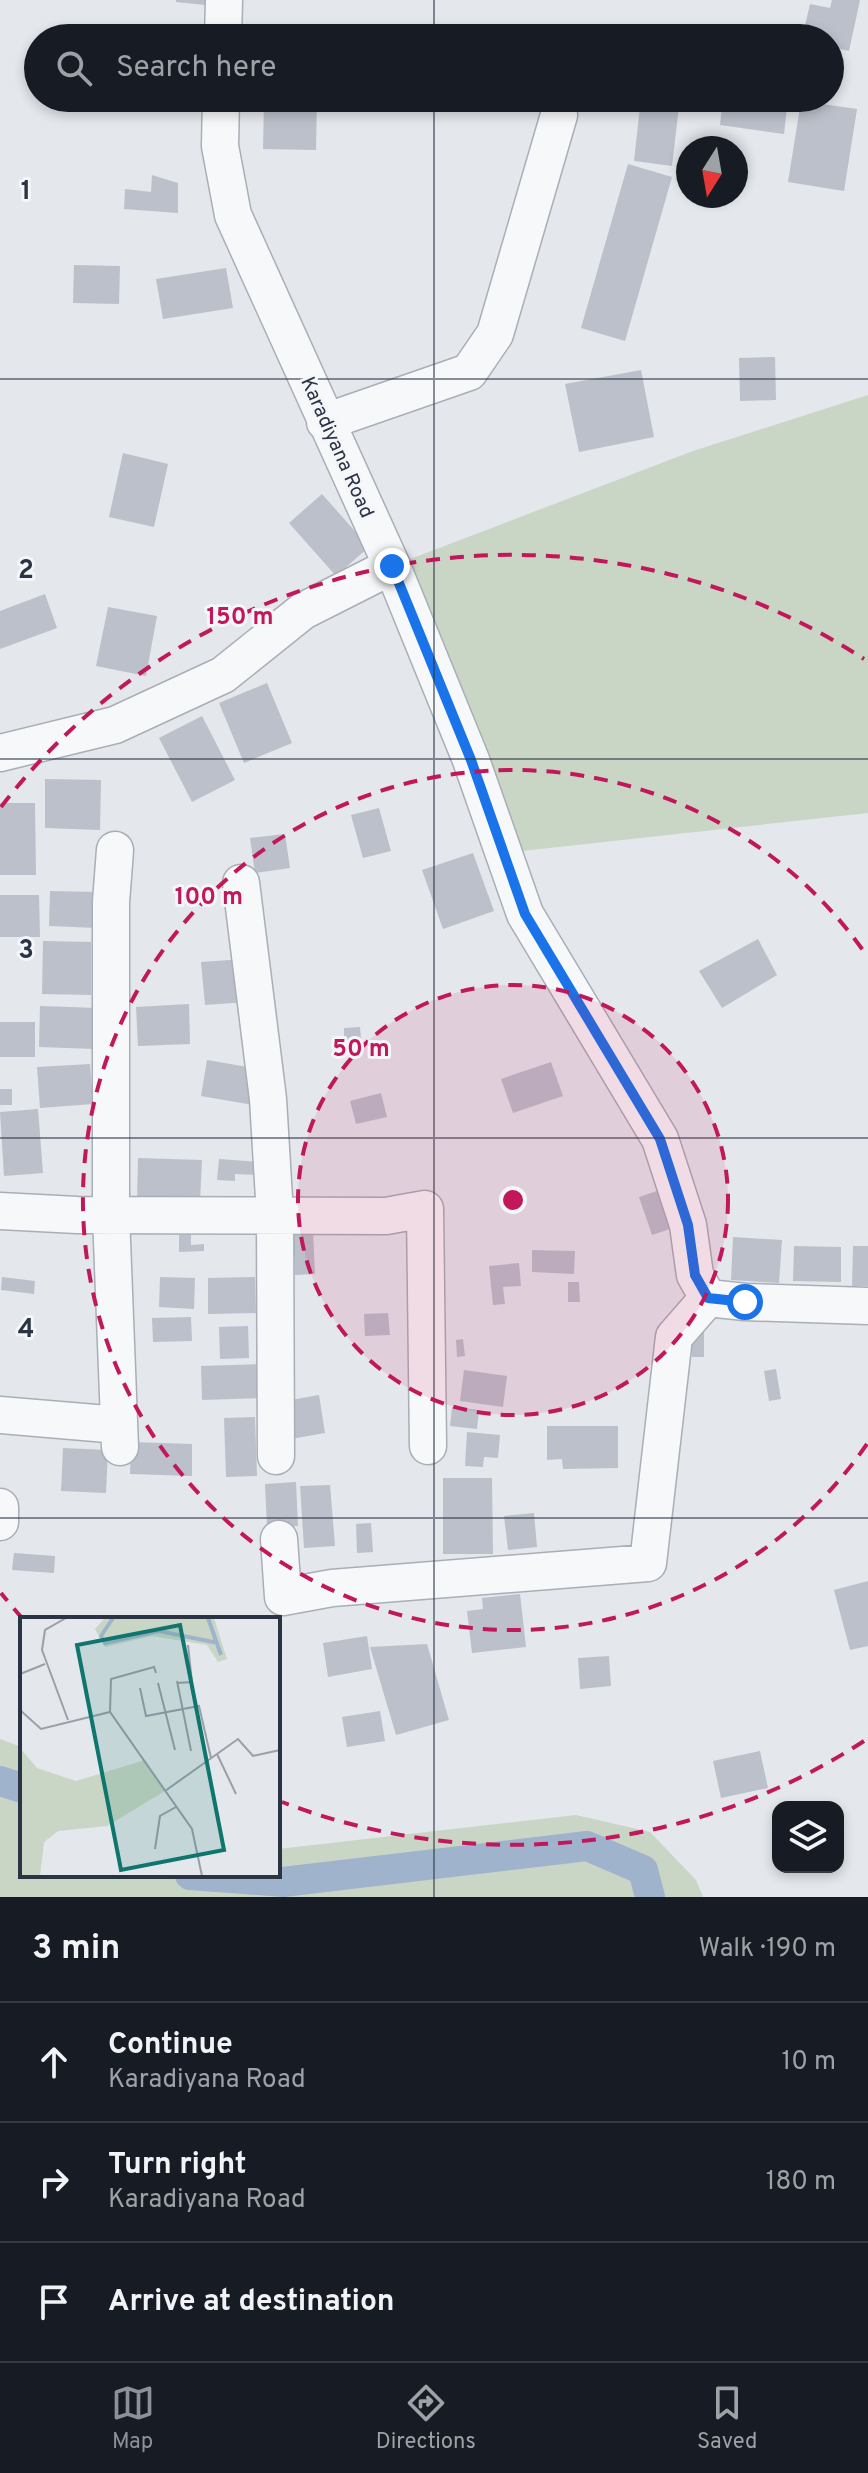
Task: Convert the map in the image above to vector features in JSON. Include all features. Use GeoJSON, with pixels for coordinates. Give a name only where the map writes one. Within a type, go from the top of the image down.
{"type":"FeatureCollection","features":[{"type":"Feature","properties":{"kind":"street"},"geometry":{"type":"LineString","coordinates":[[223,24],[224,0]]}},
{"type":"Feature","properties":{"kind":"street","name":"Karadiyana Road"},"geometry":{"type":"LineString","coordinates":[[221,112],[220,146],[233,215],[392,566],[471,760],[525,914],[660,1139],[688,1225],[695,1275],[708,1298]]}},
{"type":"Feature","properties":{"kind":"street"},"geometry":{"type":"LineString","coordinates":[[325,422],[469,372],[495,334],[559,115]]}},
{"type":"Feature","properties":{"kind":"street"},"geometry":{"type":"LineString","coordinates":[[0,753],[115,725],[223,675],[303,611],[392,566]]}},
{"type":"Feature","properties":{"kind":"street"},"geometry":{"type":"LineString","coordinates":[[0,1415],[119,1436],[111,1215],[111,902],[115,850]]}},
{"type":"Feature","properties":{"kind":"street"},"geometry":{"type":"LineString","coordinates":[[241,883],[268,1099],[275,1215],[276,1456]]}},
{"type":"Feature","properties":{"kind":"street"},"geometry":{"type":"LineString","coordinates":[[0,1211],[111,1215],[386,1216],[425,1209],[428,1446]]}},
{"type":"Feature","properties":{"kind":"street"},"geometry":{"type":"LineString","coordinates":[[279,1539],[283,1597],[332,1588],[648,1563],[674,1337],[708,1298],[868,1306]]}},
{"type":"Feature","properties":{"kind":"street"},"geometry":{"type":"LineString","coordinates":[[0,1507],[0,1522]]}},
{"type":"Feature","properties":{"kind":"green space"},"geometry":{"type":"Polygon","coordinates":[[[868,395],[868,813],[503,853],[392,566],[693,451],[868,395]]]}},
{"type":"Feature","properties":{"kind":"green space"},"geometry":{"type":"Polygon","coordinates":[[[0,1739],[20,1746],[20,1877],[280,1877],[280,1849],[576,1815],[650,1832],[696,1880],[703,1897],[0,1897],[0,1739]]]}},
{"type":"Feature","properties":{"kind":"building"},"geometry":{"type":"Polygon","coordinates":[[[176,0],[206,0],[205,5],[176,0]]]}},
{"type":"Feature","properties":{"kind":"building"},"geometry":{"type":"Polygon","coordinates":[[[832,0],[860,0],[849,51],[844,50],[844,24],[805,24],[810,4],[830,8],[832,0]]]}},
{"type":"Feature","properties":{"kind":"building"},"geometry":{"type":"Polygon","coordinates":[[[844,107],[857,109],[844,191],[788,182],[799,112],[844,112],[844,107]]]}},
{"type":"Feature","properties":{"kind":"building"},"geometry":{"type":"Polygon","coordinates":[[[264,112],[317,112],[316,150],[263,149],[264,112]]]}},
{"type":"Feature","properties":{"kind":"building"},"geometry":{"type":"Polygon","coordinates":[[[639,112],[678,112],[672,166],[634,161],[639,112]]]}},
{"type":"Feature","properties":{"kind":"building"},"geometry":{"type":"Polygon","coordinates":[[[721,112],[786,112],[784,134],[720,125],[721,112]]]}},
{"type":"Feature","properties":{"kind":"building"},"geometry":{"type":"Polygon","coordinates":[[[628,164],[672,177],[625,341],[581,328],[628,164]]]}},
{"type":"Feature","properties":{"kind":"building"},"geometry":{"type":"Polygon","coordinates":[[[152,175],[178,183],[178,213],[124,209],[125,189],[151,192],[152,175]]]}},
{"type":"Feature","properties":{"kind":"building"},"geometry":{"type":"Polygon","coordinates":[[[74,265],[120,266],[119,304],[73,303],[74,265]]]}},
{"type":"Feature","properties":{"kind":"building"},"geometry":{"type":"Polygon","coordinates":[[[226,268],[233,308],[163,319],[156,279],[226,268]]]}},
{"type":"Feature","properties":{"kind":"building"},"geometry":{"type":"Polygon","coordinates":[[[775,357],[776,400],[740,401],[739,358],[775,357]]]}},
{"type":"Feature","properties":{"kind":"building"},"geometry":{"type":"Polygon","coordinates":[[[641,370],[654,437],[579,452],[565,384],[641,370]]]}},
{"type":"Feature","properties":{"kind":"building"},"geometry":{"type":"Polygon","coordinates":[[[123,453],[168,464],[154,527],[109,517],[123,453]]]}},
{"type":"Feature","properties":{"kind":"building"},"geometry":{"type":"Polygon","coordinates":[[[322,494],[369,547],[336,576],[289,523],[322,494]]]}},
{"type":"Feature","properties":{"kind":"building"},"geometry":{"type":"Polygon","coordinates":[[[45,594],[57,628],[0,649],[0,611],[45,594]]]}},
{"type":"Feature","properties":{"kind":"building"},"geometry":{"type":"Polygon","coordinates":[[[108,607],[157,616],[146,676],[96,666],[108,607]]]}},
{"type":"Feature","properties":{"kind":"building"},"geometry":{"type":"Polygon","coordinates":[[[267,683],[292,743],[244,763],[219,703],[267,683]]]}},
{"type":"Feature","properties":{"kind":"building"},"geometry":{"type":"Polygon","coordinates":[[[202,716],[235,780],[192,802],[159,738],[202,716]]]}},
{"type":"Feature","properties":{"kind":"building"},"geometry":{"type":"Polygon","coordinates":[[[45,779],[101,780],[100,830],[45,828],[45,779]]]}},
{"type":"Feature","properties":{"kind":"building"},"geometry":{"type":"Polygon","coordinates":[[[0,803],[35,803],[36,875],[0,875],[0,803]]]}},
{"type":"Feature","properties":{"kind":"building"},"geometry":{"type":"Polygon","coordinates":[[[379,808],[391,851],[363,858],[351,815],[379,808]]]}},
{"type":"Feature","properties":{"kind":"building"},"geometry":{"type":"Polygon","coordinates":[[[285,834],[290,868],[255,873],[250,838],[285,834]]]}},
{"type":"Feature","properties":{"kind":"building"},"geometry":{"type":"Polygon","coordinates":[[[473,853],[494,911],[443,929],[422,870],[473,853]]]}},
{"type":"Feature","properties":{"kind":"building"},"geometry":{"type":"Polygon","coordinates":[[[50,891],[98,892],[97,928],[49,926],[50,891]]]}},
{"type":"Feature","properties":{"kind":"building"},"geometry":{"type":"Polygon","coordinates":[[[0,895],[39,895],[40,937],[0,937],[0,895]]]}},
{"type":"Feature","properties":{"kind":"building"},"geometry":{"type":"Polygon","coordinates":[[[758,939],[777,975],[722,1008],[699,971],[758,939]]]}},
{"type":"Feature","properties":{"kind":"building"},"geometry":{"type":"Polygon","coordinates":[[[43,941],[91,942],[91,995],[42,994],[43,941]]]}},
{"type":"Feature","properties":{"kind":"building"},"geometry":{"type":"Polygon","coordinates":[[[244,959],[247,1002],[205,1005],[201,962],[244,959]]]}},
{"type":"Feature","properties":{"kind":"building"},"geometry":{"type":"Polygon","coordinates":[[[189,1004],[190,1044],[138,1046],[136,1007],[189,1004]]]}},
{"type":"Feature","properties":{"kind":"building"},"geometry":{"type":"Polygon","coordinates":[[[40,1006],[98,1008],[96,1049],[39,1047],[40,1006]]]}},
{"type":"Feature","properties":{"kind":"building"},"geometry":{"type":"Polygon","coordinates":[[[0,1022],[35,1022],[35,1057],[0,1057],[0,1022]]]}},
{"type":"Feature","properties":{"kind":"building"},"geometry":{"type":"Polygon","coordinates":[[[360,1027],[362,1052],[344,1053],[344,1028],[360,1027]]]}},
{"type":"Feature","properties":{"kind":"building"},"geometry":{"type":"Polygon","coordinates":[[[207,1060],[259,1069],[253,1105],[201,1096],[207,1060]]]}},
{"type":"Feature","properties":{"kind":"building"},"geometry":{"type":"Polygon","coordinates":[[[551,1062],[563,1096],[513,1113],[501,1079],[551,1062]]]}},
{"type":"Feature","properties":{"kind":"building"},"geometry":{"type":"Polygon","coordinates":[[[90,1064],[93,1104],[40,1108],[37,1067],[90,1064]]]}},
{"type":"Feature","properties":{"kind":"building"},"geometry":{"type":"Polygon","coordinates":[[[0,1089],[12,1089],[12,1105],[0,1105],[0,1089]]]}},
{"type":"Feature","properties":{"kind":"building"},"geometry":{"type":"Polygon","coordinates":[[[381,1093],[387,1117],[356,1124],[350,1101],[381,1093]]]}},
{"type":"Feature","properties":{"kind":"building"},"geometry":{"type":"Polygon","coordinates":[[[38,1109],[43,1173],[4,1176],[0,1112],[38,1109]]]}},
{"type":"Feature","properties":{"kind":"building"},"geometry":{"type":"Polygon","coordinates":[[[138,1158],[202,1160],[200,1202],[137,1200],[138,1158]]]}},
{"type":"Feature","properties":{"kind":"building"},"geometry":{"type":"Polygon","coordinates":[[[219,1159],[259,1162],[259,1175],[235,1174],[235,1181],[217,1180],[219,1159]]]}},
{"type":"Feature","properties":{"kind":"building"},"geometry":{"type":"Polygon","coordinates":[[[663,1189],[676,1227],[652,1235],[639,1197],[663,1189]]]}},
{"type":"Feature","properties":{"kind":"building"},"geometry":{"type":"Polygon","coordinates":[[[313,1231],[315,1274],[295,1275],[293,1232],[313,1231]]]}},
{"type":"Feature","properties":{"kind":"building"},"geometry":{"type":"Polygon","coordinates":[[[191,1234],[191,1245],[204,1244],[204,1251],[179,1252],[179,1235],[191,1234]]]}},
{"type":"Feature","properties":{"kind":"building"},"geometry":{"type":"Polygon","coordinates":[[[733,1237],[782,1240],[779,1283],[731,1280],[733,1237]]]}},
{"type":"Feature","properties":{"kind":"building"},"geometry":{"type":"Polygon","coordinates":[[[794,1246],[841,1247],[841,1282],[793,1281],[794,1246]]]}},
{"type":"Feature","properties":{"kind":"building"},"geometry":{"type":"Polygon","coordinates":[[[853,1246],[868,1246],[868,1286],[852,1286],[853,1246]]]}},
{"type":"Feature","properties":{"kind":"building"},"geometry":{"type":"Polygon","coordinates":[[[532,1250],[575,1251],[574,1274],[532,1272],[532,1250]]]}},
{"type":"Feature","properties":{"kind":"building"},"geometry":{"type":"Polygon","coordinates":[[[519,1263],[521,1286],[503,1287],[505,1304],[493,1305],[489,1266],[519,1263]]]}},
{"type":"Feature","properties":{"kind":"building"},"geometry":{"type":"Polygon","coordinates":[[[2,1277],[35,1281],[34,1294],[1,1290],[2,1277]]]}},
{"type":"Feature","properties":{"kind":"building"},"geometry":{"type":"Polygon","coordinates":[[[160,1277],[195,1278],[194,1309],[159,1307],[160,1277]]]}},
{"type":"Feature","properties":{"kind":"building"},"geometry":{"type":"Polygon","coordinates":[[[255,1277],[256,1313],[208,1314],[208,1278],[255,1277]]]}},
{"type":"Feature","properties":{"kind":"building"},"geometry":{"type":"Polygon","coordinates":[[[568,1282],[579,1282],[580,1302],[568,1302],[568,1282]]]}},
{"type":"Feature","properties":{"kind":"building"},"geometry":{"type":"Polygon","coordinates":[[[388,1313],[390,1335],[365,1336],[364,1314],[388,1313]]]}},
{"type":"Feature","properties":{"kind":"building"},"geometry":{"type":"Polygon","coordinates":[[[191,1317],[192,1341],[153,1342],[152,1318],[191,1317]]]}},
{"type":"Feature","properties":{"kind":"building"},"geometry":{"type":"Polygon","coordinates":[[[248,1326],[249,1358],[220,1359],[219,1327],[248,1326]]]}},
{"type":"Feature","properties":{"kind":"building"},"geometry":{"type":"Polygon","coordinates":[[[692,1329],[704,1329],[704,1357],[692,1357],[692,1329]]]}},
{"type":"Feature","properties":{"kind":"building"},"geometry":{"type":"Polygon","coordinates":[[[463,1339],[465,1356],[457,1357],[456,1340],[463,1339]]]}},
{"type":"Feature","properties":{"kind":"building"},"geometry":{"type":"Polygon","coordinates":[[[260,1364],[261,1398],[202,1400],[201,1366],[260,1364]]]}},
{"type":"Feature","properties":{"kind":"building"},"geometry":{"type":"Polygon","coordinates":[[[776,1369],[781,1399],[769,1401],[764,1371],[776,1369]]]}},
{"type":"Feature","properties":{"kind":"building"},"geometry":{"type":"Polygon","coordinates":[[[464,1370],[507,1376],[503,1407],[460,1401],[464,1370]]]}},
{"type":"Feature","properties":{"kind":"building"},"geometry":{"type":"Polygon","coordinates":[[[319,1395],[325,1433],[291,1439],[285,1401],[319,1395]]]}},
{"type":"Feature","properties":{"kind":"building"},"geometry":{"type":"Polygon","coordinates":[[[452,1407],[479,1410],[477,1429],[450,1426],[452,1407]]]}},
{"type":"Feature","properties":{"kind":"building"},"geometry":{"type":"Polygon","coordinates":[[[255,1417],[257,1476],[226,1477],[224,1418],[255,1417]]]}},
{"type":"Feature","properties":{"kind":"building"},"geometry":{"type":"Polygon","coordinates":[[[547,1426],[618,1426],[618,1468],[563,1469],[562,1459],[547,1460],[547,1426]]]}},
{"type":"Feature","properties":{"kind":"building"},"geometry":{"type":"Polygon","coordinates":[[[467,1432],[500,1435],[498,1458],[484,1457],[483,1467],[465,1466],[467,1432]]]}},
{"type":"Feature","properties":{"kind":"building"},"geometry":{"type":"Polygon","coordinates":[[[131,1442],[192,1444],[192,1476],[130,1474],[131,1442]]]}},
{"type":"Feature","properties":{"kind":"building"},"geometry":{"type":"Polygon","coordinates":[[[63,1448],[108,1450],[106,1493],[61,1491],[63,1448]]]}},
{"type":"Feature","properties":{"kind":"building"},"geometry":{"type":"Polygon","coordinates":[[[443,1478],[492,1478],[493,1554],[443,1554],[443,1478]]]}},
{"type":"Feature","properties":{"kind":"building"},"geometry":{"type":"Polygon","coordinates":[[[296,1482],[298,1526],[267,1527],[265,1484],[296,1482]]]}},
{"type":"Feature","properties":{"kind":"building"},"geometry":{"type":"Polygon","coordinates":[[[330,1485],[335,1546],[304,1548],[300,1486],[330,1485]]]}},
{"type":"Feature","properties":{"kind":"building"},"geometry":{"type":"Polygon","coordinates":[[[534,1513],[537,1547],[508,1550],[504,1516],[534,1513]]]}},
{"type":"Feature","properties":{"kind":"building"},"geometry":{"type":"Polygon","coordinates":[[[371,1523],[373,1552],[357,1553],[356,1524],[371,1523]]]}},
{"type":"Feature","properties":{"kind":"building"},"geometry":{"type":"Polygon","coordinates":[[[14,1553],[55,1556],[54,1573],[12,1570],[14,1553]]]}},
{"type":"Feature","properties":{"kind":"building"},"geometry":{"type":"Polygon","coordinates":[[[868,1581],[868,1646],[850,1650],[834,1590],[868,1581]]]}},
{"type":"Feature","properties":{"kind":"building"},"geometry":{"type":"Polygon","coordinates":[[[520,1594],[526,1647],[472,1653],[467,1611],[483,1609],[482,1598],[520,1594]]]}},
{"type":"Feature","properties":{"kind":"building"},"geometry":{"type":"Polygon","coordinates":[[[367,1636],[372,1669],[328,1677],[323,1643],[367,1636]]]}},
{"type":"Feature","properties":{"kind":"building"},"geometry":{"type":"Polygon","coordinates":[[[427,1644],[449,1720],[396,1735],[370,1647],[427,1644]]]}},
{"type":"Feature","properties":{"kind":"building"},"geometry":{"type":"Polygon","coordinates":[[[609,1656],[611,1686],[580,1689],[578,1658],[609,1656]]]}},
{"type":"Feature","properties":{"kind":"building"},"geometry":{"type":"Polygon","coordinates":[[[380,1711],[385,1741],[347,1747],[342,1717],[380,1711]]]}},
{"type":"Feature","properties":{"kind":"building"},"geometry":{"type":"Polygon","coordinates":[[[760,1751],[768,1788],[721,1798],[713,1761],[760,1751]]]}},
{"type":"Feature","properties":{"kind":"waterway"},"geometry":{"type":"LineString","coordinates":[[0,1781],[20,1787]]}},
{"type":"Feature","properties":{"kind":"waterway"},"geometry":{"type":"LineString","coordinates":[[217,1877],[283,1882],[587,1846],[643,1870],[650,1897]]}},
{"type":"Feature","properties":{"kind":"route"},"geometry":{"type":"LineString","coordinates":[[392,566],[471,760],[525,914],[660,1139],[688,1225],[695,1275],[708,1298],[745,1302]]}}]}
